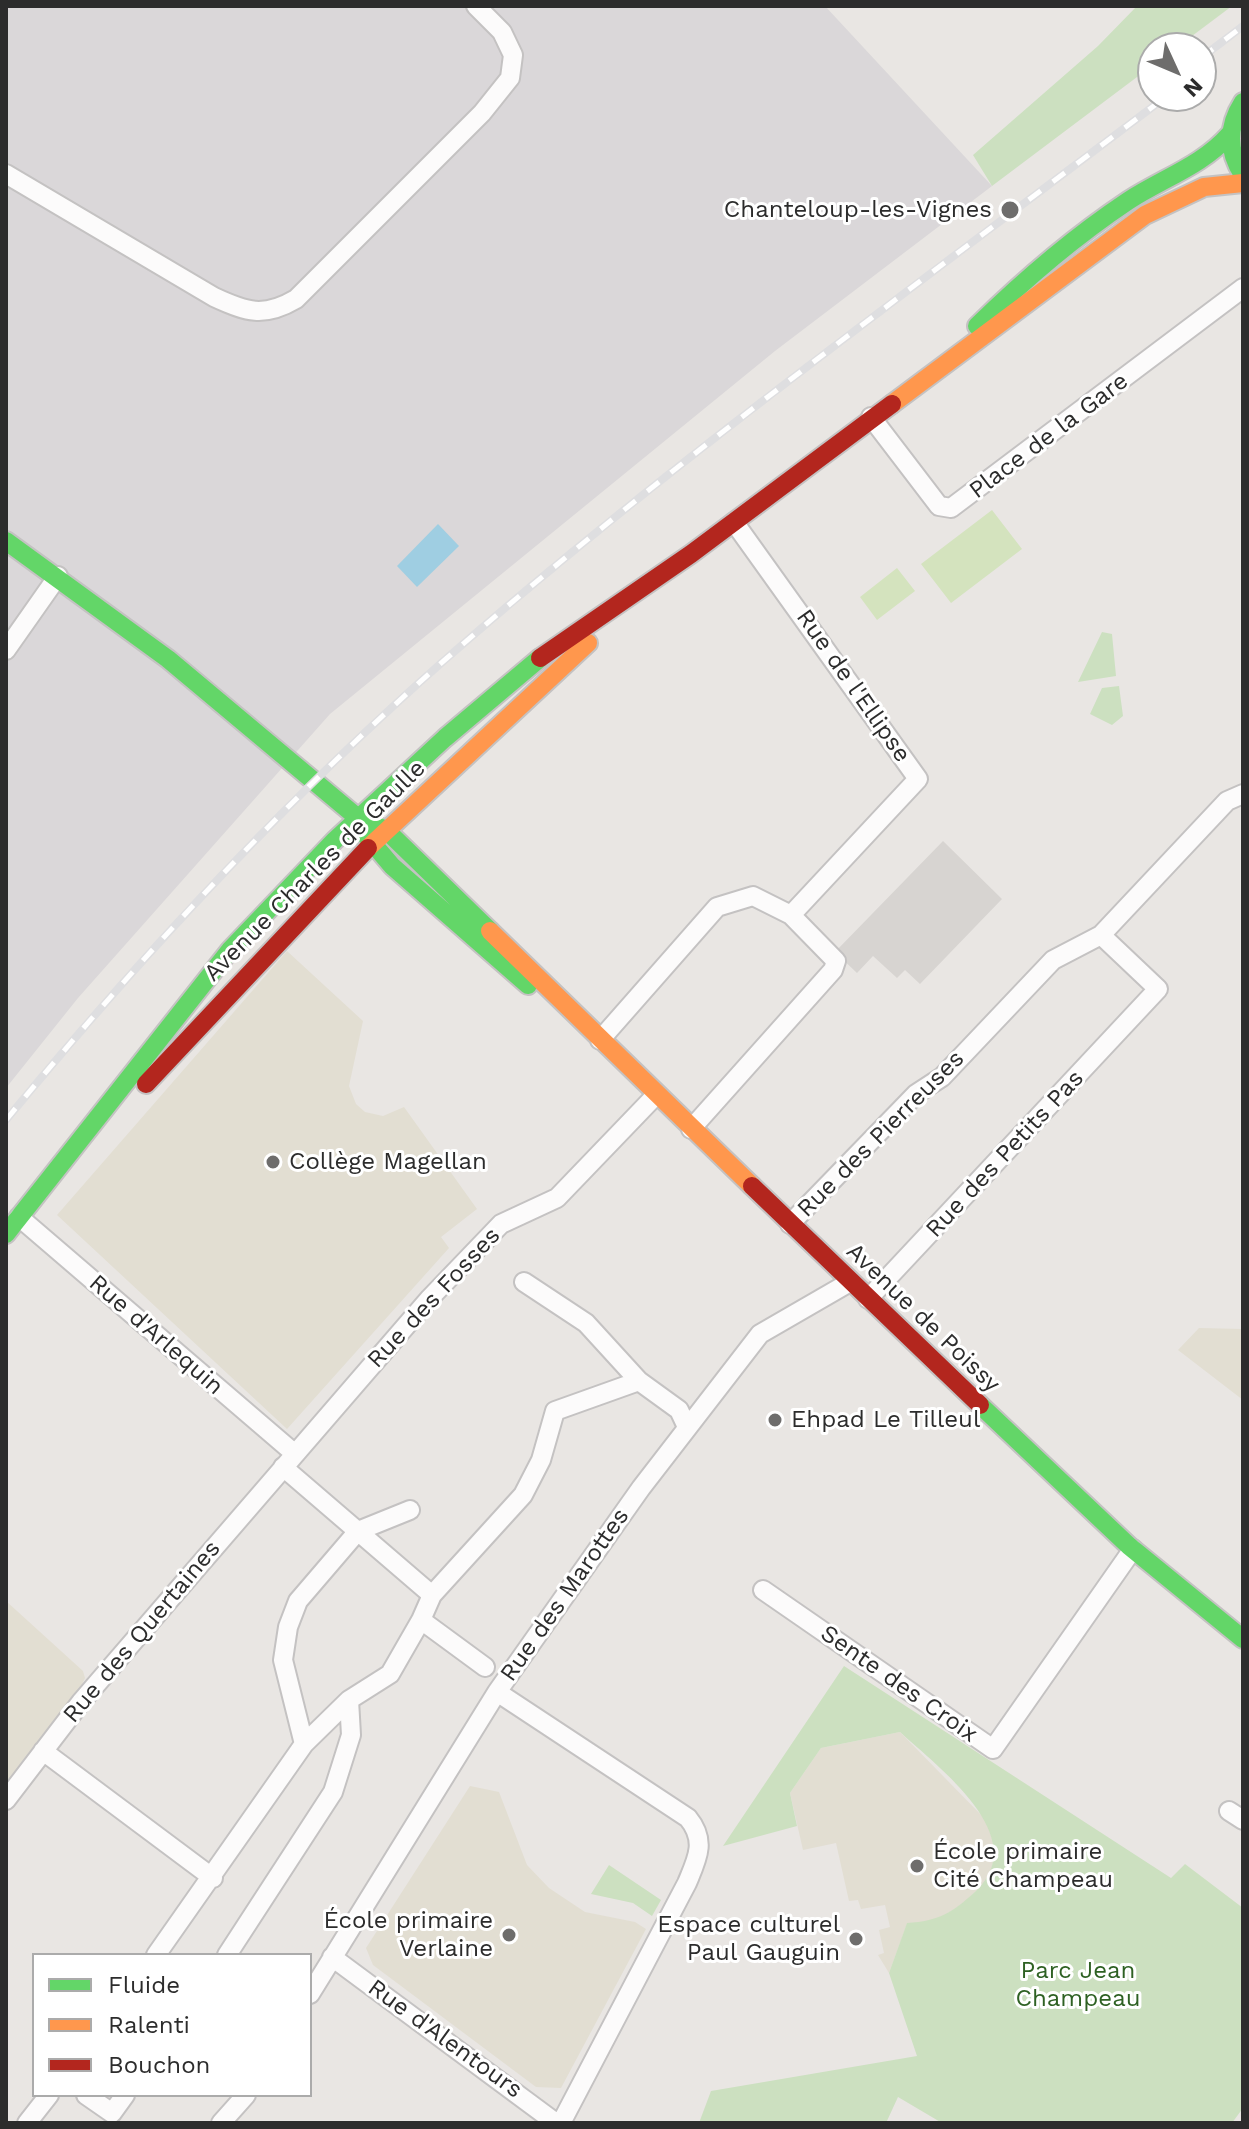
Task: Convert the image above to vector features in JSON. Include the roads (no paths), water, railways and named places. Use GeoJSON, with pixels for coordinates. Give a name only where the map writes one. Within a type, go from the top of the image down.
{"type":"FeatureCollection","features":[{"type":"Feature","properties":{"kind":"main road"},"geometry":{"type":"LineString","coordinates":[[1243,102],[1230,134],[1231,152],[1243,175]]}},
{"type":"Feature","properties":{"kind":"main road","name":"Avenue Charles de Gaulle"},"geometry":{"type":"LineString","coordinates":[[916,383],[1006,296],[1053,258],[1126,203],[1209,156],[1230,134]]}},
{"type":"Feature","properties":{"kind":"main road","name":"Avenue Charles de Gaulle"},"geometry":{"type":"LineString","coordinates":[[6,1253],[24,1220],[214,969],[367,827],[445,738],[541,657],[691,554],[916,383],[983,339],[1145,215],[1198,189],[1227,182],[1243,183]]}},
{"type":"Feature","properties":{"kind":"main road"},"geometry":{"type":"LineString","coordinates":[[6,541],[168,659],[367,827]]}},
{"type":"Feature","properties":{"kind":"main road","name":"Avenue Charles de Gaulle"},"geometry":{"type":"LineString","coordinates":[[6,1234],[24,1220],[248,970],[329,888],[367,827],[416,802],[516,706],[691,554]]}},
{"type":"Feature","properties":{"kind":"main road"},"geometry":{"type":"LineString","coordinates":[[248,970],[279,922],[367,827],[431,735],[487,702]]}},
{"type":"Feature","properties":{"kind":"main road"},"geometry":{"type":"LineString","coordinates":[[416,802],[413,835],[425,867]]}},
{"type":"Feature","properties":{"kind":"main road","name":"Avenue de Poissy"},"geometry":{"type":"LineString","coordinates":[[367,827],[393,867],[497,962],[581,1022]]}},
{"type":"Feature","properties":{"kind":"main road","name":"Avenue de Poissy"},"geometry":{"type":"LineString","coordinates":[[367,827],[425,867],[868,1299],[1133,1549],[1243,1639]]}},
{"type":"Feature","properties":{"kind":"main road"},"geometry":{"type":"LineString","coordinates":[[329,888],[366,872],[393,867]]}},
{"type":"Feature","properties":{"kind":"street"},"geometry":{"type":"LineString","coordinates":[[6,174],[214,297],[249,313],[275,311],[296,299],[482,113],[510,78],[513,55],[502,32],[476,6]]}},
{"type":"Feature","properties":{"kind":"street","name":"Place de la Gare"},"geometry":{"type":"LineString","coordinates":[[871,417],[939,506],[951,508],[1243,288]]}},
{"type":"Feature","properties":{"kind":"street","name":"Rue de l'Ellipse"},"geometry":{"type":"LineString","coordinates":[[734,522],[918,779],[791,915]]}},
{"type":"Feature","properties":{"kind":"street"},"geometry":{"type":"LineString","coordinates":[[6,650],[58,576]]}},
{"type":"Feature","properties":{"kind":"street"},"geometry":{"type":"LineString","coordinates":[[1101,935],[1227,801],[1243,794]]}},
{"type":"Feature","properties":{"kind":"street"},"geometry":{"type":"LineString","coordinates":[[600,1040],[717,907],[753,896],[791,915],[836,961],[833,970],[691,1129]]}},
{"type":"Feature","properties":{"kind":"street","name":"Rue des Pierreuses"},"geometry":{"type":"LineString","coordinates":[[790,1224],[916,1094],[942,1077],[1053,960],[1101,935]]}},
{"type":"Feature","properties":{"kind":"street","name":"Rue des Petits Pas"},"geometry":{"type":"LineString","coordinates":[[868,1299],[1158,989],[1101,935]]}},
{"type":"Feature","properties":{"kind":"street","name":"Rue des Fosses"},"geometry":{"type":"LineString","coordinates":[[289,1460],[501,1224],[557,1198],[656,1095]]}},
{"type":"Feature","properties":{"kind":"street","name":"Rue d'Arlequin"},"geometry":{"type":"LineString","coordinates":[[24,1220],[289,1460]]}},
{"type":"Feature","properties":{"kind":"street"},"geometry":{"type":"LineString","coordinates":[[524,1282],[586,1323],[639,1381],[679,1410],[687,1427]]}},
{"type":"Feature","properties":{"kind":"street","name":"Rue des Marottes"},"geometry":{"type":"LineString","coordinates":[[312,1991],[497,1692],[687,1427],[760,1334],[850,1282]]}},
{"type":"Feature","properties":{"kind":"street"},"geometry":{"type":"LineString","coordinates":[[157,1953],[213,1878],[304,1744],[349,1700],[390,1674],[432,1595],[486,1531],[523,1495],[541,1460],[555,1411],[639,1381]]}},
{"type":"Feature","properties":{"kind":"street"},"geometry":{"type":"LineString","coordinates":[[289,1460],[301,1481],[432,1595]]}},
{"type":"Feature","properties":{"kind":"street","name":"Rue des Quertaines"},"geometry":{"type":"LineString","coordinates":[[6,1800],[81,1702],[289,1460]]}},
{"type":"Feature","properties":{"kind":"street"},"geometry":{"type":"LineString","coordinates":[[304,1744],[289,1695],[283,1660],[288,1627],[298,1601],[358,1531],[410,1510]]}},
{"type":"Feature","properties":{"kind":"street","name":"Sente des Croix"},"geometry":{"type":"LineString","coordinates":[[763,1590],[993,1749],[1133,1549]]}},
{"type":"Feature","properties":{"kind":"street"},"geometry":{"type":"LineString","coordinates":[[421,1620],[485,1667]]}},
{"type":"Feature","properties":{"kind":"street"},"geometry":{"type":"LineString","coordinates":[[497,1692],[688,1818],[696,1827],[701,1846],[699,1856],[558,2123]]}},
{"type":"Feature","properties":{"kind":"street"},"geometry":{"type":"LineString","coordinates":[[228,1953],[333,1792],[351,1735],[349,1700]]}},
{"type":"Feature","properties":{"kind":"street"},"geometry":{"type":"LineString","coordinates":[[43,1751],[213,1878]]}},
{"type":"Feature","properties":{"kind":"street","name":"Rue d'Alentours"},"geometry":{"type":"LineString","coordinates":[[332,1957],[558,2123]]}},
{"type":"Feature","properties":{"kind":"street"},"geometry":{"type":"LineString","coordinates":[[27,2123],[47,2097]]}},
{"type":"Feature","properties":{"kind":"street"},"geometry":{"type":"LineString","coordinates":[[89,2097],[112,2113],[124,2097]]}},
{"type":"Feature","properties":{"kind":"street"},"geometry":{"type":"LineString","coordinates":[[221,2123],[244,2097]]}},
{"type":"Feature","properties":{"kind":"water"},"geometry":{"type":"Polygon","coordinates":[[[438,524],[459,546],[417,587],[397,566],[438,524]]]}},
{"type":"Feature","properties":{"kind":"railway"},"geometry":{"type":"LineString","coordinates":[[1217,46],[1243,26]]}},
{"type":"Feature","properties":{"kind":"railway"},"geometry":{"type":"LineString","coordinates":[[6,1120],[109,998],[217,880],[330,766],[447,658],[712,441],[1146,112]]}},
{"type":"Feature","properties":{"kind":"place","name":"Chanteloup-les-Vignes"},"geometry":{"type":"Point","coordinates":[1010,210]}},
{"type":"Feature","properties":{"kind":"place","name":"Collège Magellan"},"geometry":{"type":"Point","coordinates":[273,1162]}},
{"type":"Feature","properties":{"kind":"place","name":"Ehpad Le Tilleul"},"geometry":{"type":"Point","coordinates":[775,1420]}},
{"type":"Feature","properties":{"kind":"place","name":"École primaire Cité Champeau"},"geometry":{"type":"Point","coordinates":[917,1866]}},
{"type":"Feature","properties":{"kind":"place","name":"École primaire Verlaine"},"geometry":{"type":"Point","coordinates":[509,1935]}},
{"type":"Feature","properties":{"kind":"place","name":"Espace culturel Paul Gauguin"},"geometry":{"type":"Point","coordinates":[856,1939]}},
{"type":"Feature","properties":{"kind":"park label","name":"Parc Jean Champeau"},"geometry":{"type":"Point","coordinates":[1078,1985]}}]}
